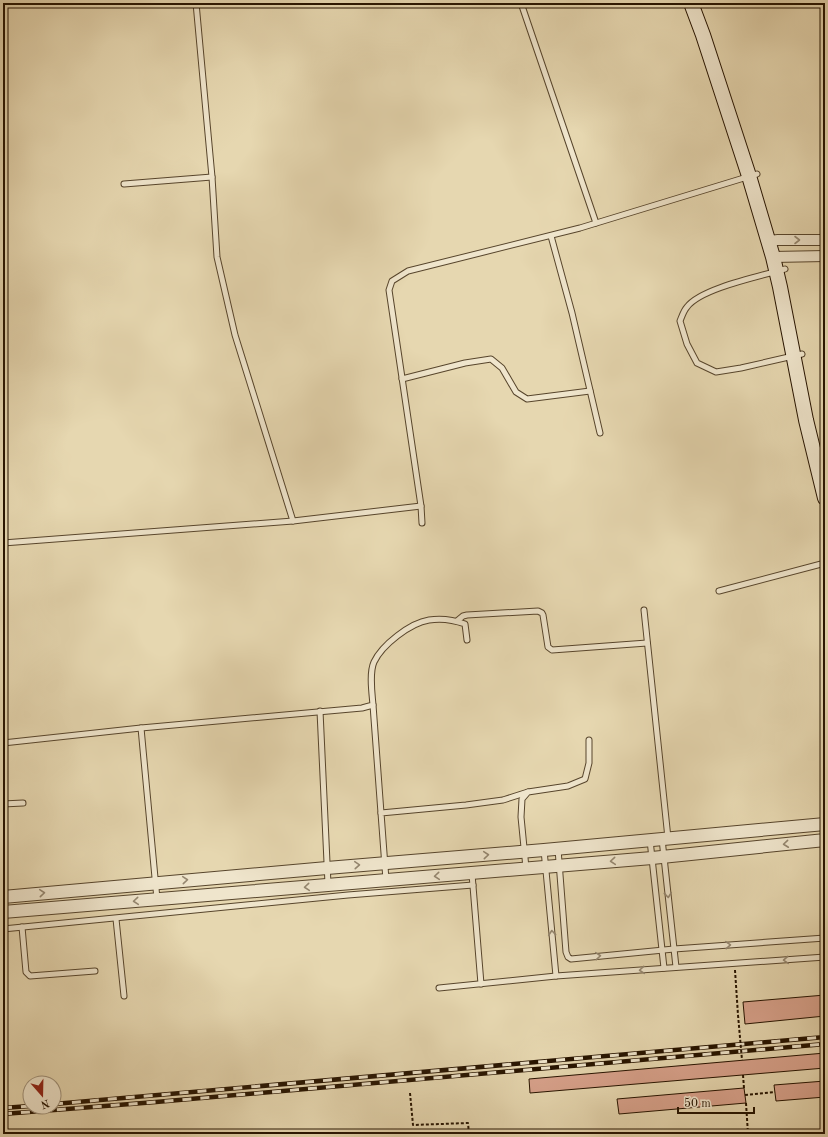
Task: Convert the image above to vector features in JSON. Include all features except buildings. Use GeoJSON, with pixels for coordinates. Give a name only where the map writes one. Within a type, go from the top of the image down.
{"type":"FeatureCollection","features":[{"type":"Feature","properties":{"kind":"main road"},"geometry":{"type":"LineString","coordinates":[[691,3],[753,175]]}},
{"type":"Feature","properties":{"kind":"main road"},"geometry":{"type":"LineString","coordinates":[[700,3],[724,67],[753,175],[780,263],[798,355],[825,463]]}},
{"type":"Feature","properties":{"kind":"main road"},"geometry":{"type":"LineString","coordinates":[[798,355],[806,420],[825,498]]}},
{"type":"Feature","properties":{"kind":"street"},"geometry":{"type":"LineString","coordinates":[[773,240],[825,240]]}},
{"type":"Feature","properties":{"kind":"street"},"geometry":{"type":"LineString","coordinates":[[780,263],[825,256]]}},
{"type":"Feature","properties":{"kind":"street"},"geometry":{"type":"LineString","coordinates":[[16,911],[9,896],[558,849],[825,824]]}},
{"type":"Feature","properties":{"kind":"street"},"geometry":{"type":"LineString","coordinates":[[3,912],[386,880],[473,879],[526,868],[658,857],[825,840]]}},
{"type":"Feature","properties":{"kind":"lane"},"geometry":{"type":"LineString","coordinates":[[196,3],[218,257],[234,335],[294,521]]}},
{"type":"Feature","properties":{"kind":"lane"},"geometry":{"type":"LineString","coordinates":[[521,3],[596,223]]}},
{"type":"Feature","properties":{"kind":"lane"},"geometry":{"type":"LineString","coordinates":[[422,523],[421,506],[389,290],[392,281],[408,271],[551,236],[753,175]]}},
{"type":"Feature","properties":{"kind":"lane"},"geometry":{"type":"LineString","coordinates":[[124,184],[212,177]]}},
{"type":"Feature","properties":{"kind":"lane"},"geometry":{"type":"LineString","coordinates":[[551,236],[572,312],[600,433]]}},
{"type":"Feature","properties":{"kind":"lane"},"geometry":{"type":"LineString","coordinates":[[780,263],[700,296],[687,306],[680,321],[687,344],[697,363],[716,372],[742,368],[798,355]]}},
{"type":"Feature","properties":{"kind":"lane"},"geometry":{"type":"LineString","coordinates":[[402,379],[465,363],[491,359],[502,368],[516,392],[527,399],[590,391]]}},
{"type":"Feature","properties":{"kind":"lane"},"geometry":{"type":"LineString","coordinates":[[3,543],[294,521],[421,506]]}},
{"type":"Feature","properties":{"kind":"lane"},"geometry":{"type":"LineString","coordinates":[[719,591],[825,563]]}},
{"type":"Feature","properties":{"kind":"lane"},"geometry":{"type":"LineString","coordinates":[[644,610],[665,839],[658,857],[664,968]]}},
{"type":"Feature","properties":{"kind":"lane"},"geometry":{"type":"LineString","coordinates":[[457,621],[462,616],[467,615],[538,611],[542,612],[548,647],[552,650],[647,643]]}},
{"type":"Feature","properties":{"kind":"lane"},"geometry":{"type":"LineString","coordinates":[[386,880],[374,705],[371,682],[374,663],[391,640],[410,627],[428,620],[455,620],[466,624],[467,640]]}},
{"type":"Feature","properties":{"kind":"lane"},"geometry":{"type":"LineString","coordinates":[[3,743],[142,728],[362,708],[374,705]]}},
{"type":"Feature","properties":{"kind":"lane"},"geometry":{"type":"LineString","coordinates":[[320,712],[328,885]]}},
{"type":"Feature","properties":{"kind":"lane"},"geometry":{"type":"LineString","coordinates":[[142,728],[157,899]]}},
{"type":"Feature","properties":{"kind":"lane"},"geometry":{"type":"LineString","coordinates":[[381,812],[466,805],[503,800],[528,792],[568,786],[585,779],[589,763],[589,740]]}},
{"type":"Feature","properties":{"kind":"lane"},"geometry":{"type":"LineString","coordinates":[[526,868],[521,817],[522,799],[528,792]]}},
{"type":"Feature","properties":{"kind":"lane"},"geometry":{"type":"LineString","coordinates":[[3,804],[23,803]]}},
{"type":"Feature","properties":{"kind":"lane"},"geometry":{"type":"LineString","coordinates":[[650,840],[658,857],[676,967]]}},
{"type":"Feature","properties":{"kind":"lane"},"geometry":{"type":"LineString","coordinates":[[558,849],[566,952],[568,957],[571,959],[674,949],[825,938]]}},
{"type":"Feature","properties":{"kind":"lane"},"geometry":{"type":"LineString","coordinates":[[544,850],[556,976]]}},
{"type":"Feature","properties":{"kind":"lane"},"geometry":{"type":"LineString","coordinates":[[3,929],[348,895],[473,879],[481,984]]}},
{"type":"Feature","properties":{"kind":"lane"},"geometry":{"type":"LineString","coordinates":[[116,919],[124,996]]}},
{"type":"Feature","properties":{"kind":"lane"},"geometry":{"type":"LineString","coordinates":[[22,928],[26,972],[28,975],[95,971]]}},
{"type":"Feature","properties":{"kind":"lane"},"geometry":{"type":"LineString","coordinates":[[438,988],[556,976],[825,957]]}},
{"type":"Feature","properties":{"kind":"path"},"geometry":{"type":"LineString","coordinates":[[734,963],[742,1060]]}},
{"type":"Feature","properties":{"kind":"path"},"geometry":{"type":"LineString","coordinates":[[743,1075],[744,1088]]}},
{"type":"Feature","properties":{"kind":"path"},"geometry":{"type":"LineString","coordinates":[[745,1095],[775,1092]]}},
{"type":"Feature","properties":{"kind":"path"},"geometry":{"type":"LineString","coordinates":[[410,1093],[413,1126],[468,1123],[469,1134]]}},
{"type":"Feature","properties":{"kind":"path"},"geometry":{"type":"LineString","coordinates":[[746,1103],[748,1134]]}},
{"type":"Feature","properties":{"kind":"railway"},"geometry":{"type":"LineString","coordinates":[[62,1103],[825,1037]]}},
{"type":"Feature","properties":{"kind":"railway"},"geometry":{"type":"LineString","coordinates":[[3,1114],[825,1044]]}},
{"type":"Feature","properties":{"kind":"railway"},"geometry":{"type":"LineString","coordinates":[[3,1108],[22,1107]]}}]}
